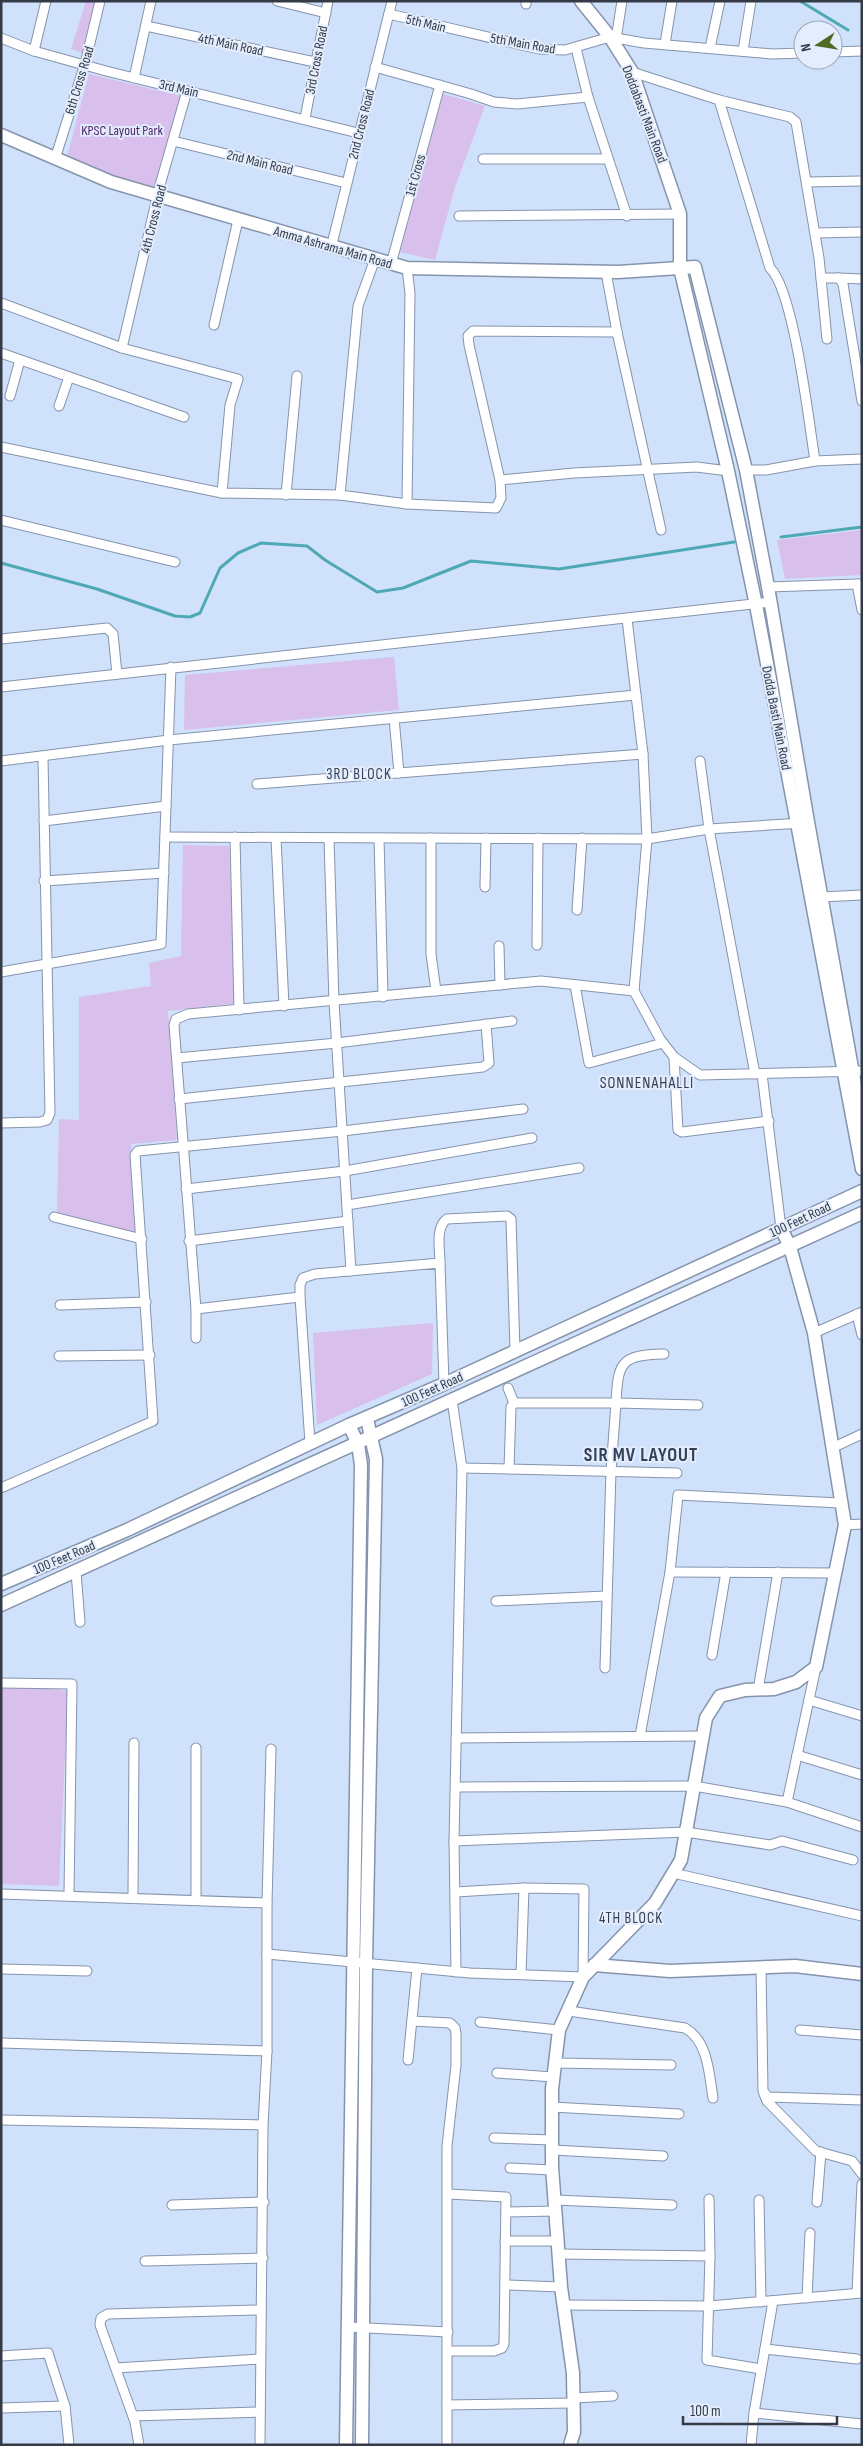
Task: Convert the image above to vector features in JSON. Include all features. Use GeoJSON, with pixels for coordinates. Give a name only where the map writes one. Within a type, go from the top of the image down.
{"type":"FeatureCollection","features":[{"type":"Feature","properties":{"kind":"street"},"geometry":{"type":"LineString","coordinates":[[34,51],[46,1]]}},
{"type":"Feature","properties":{"kind":"street","name":"6th Cross Road"},"geometry":{"type":"LineString","coordinates":[[55,159],[85,64],[100,1]]}},
{"type":"Feature","properties":{"kind":"street"},"geometry":{"type":"LineString","coordinates":[[134,78],[152,1]]}},
{"type":"Feature","properties":{"kind":"street"},"geometry":{"type":"LineString","coordinates":[[277,1],[326,13]]}},
{"type":"Feature","properties":{"kind":"street","name":"3rd Cross Road"},"geometry":{"type":"LineString","coordinates":[[305,118],[328,1]]}},
{"type":"Feature","properties":{"kind":"street","name":"2nd Cross Road"},"geometry":{"type":"LineString","coordinates":[[331,248],[392,1]]}},
{"type":"Feature","properties":{"kind":"street","name":"Doddabasti Main Road"},"geometry":{"type":"LineString","coordinates":[[581,1],[613,38],[632,72],[680,214],[680,239]]}},
{"type":"Feature","properties":{"kind":"street"},"geometry":{"type":"LineString","coordinates":[[622,1],[613,38],[772,54],[793,53]]}},
{"type":"Feature","properties":{"kind":"street"},"geometry":{"type":"LineString","coordinates":[[665,44],[672,1]]}},
{"type":"Feature","properties":{"kind":"street"},"geometry":{"type":"LineString","coordinates":[[710,48],[720,1]]}},
{"type":"Feature","properties":{"kind":"street"},"geometry":{"type":"LineString","coordinates":[[743,51],[751,1]]}},
{"type":"Feature","properties":{"kind":"street","name":"5th Main"},"geometry":{"type":"LineString","coordinates":[[389,14],[464,31]]}},
{"type":"Feature","properties":{"kind":"street","name":"4th Main Road"},"geometry":{"type":"LineString","coordinates":[[146,26],[316,62]]}},
{"type":"Feature","properties":{"kind":"street","name":"5th Main Road"},"geometry":{"type":"LineString","coordinates":[[464,31],[540,49],[565,50],[613,38]]}},
{"type":"Feature","properties":{"kind":"street","name":"3rd Main"},"geometry":{"type":"LineString","coordinates":[[1,38],[34,51],[134,78],[305,118],[358,133]]}},
{"type":"Feature","properties":{"kind":"street"},"geometry":{"type":"LineString","coordinates":[[576,48],[588,97],[627,216]]}},
{"type":"Feature","properties":{"kind":"street"},"geometry":{"type":"LineString","coordinates":[[843,52],[862,52]]}},
{"type":"Feature","properties":{"kind":"street"},"geometry":{"type":"LineString","coordinates":[[375,67],[503,104],[588,97]]}},
{"type":"Feature","properties":{"kind":"street"},"geometry":{"type":"LineString","coordinates":[[632,72],[719,100],[790,118],[796,122],[821,278],[827,339]]}},
{"type":"Feature","properties":{"kind":"street","name":"1st Cross"},"geometry":{"type":"LineString","coordinates":[[391,264],[440,85]]}},
{"type":"Feature","properties":{"kind":"street","name":"4th Cross Road"},"geometry":{"type":"LineString","coordinates":[[122,348],[158,196],[187,90]]}},
{"type":"Feature","properties":{"kind":"street"},"geometry":{"type":"LineString","coordinates":[[719,100],[770,268],[777,276],[791,319],[815,461]]}},
{"type":"Feature","properties":{"kind":"street","name":"Amma Ashrama Main Road"},"geometry":{"type":"LineString","coordinates":[[1,135],[111,182],[331,248],[407,268],[606,272],[680,268]]}},
{"type":"Feature","properties":{"kind":"street","name":"2nd Main Road"},"geometry":{"type":"LineString","coordinates":[[173,141],[346,184]]}},
{"type":"Feature","properties":{"kind":"street"},"geometry":{"type":"LineString","coordinates":[[483,160],[608,159]]}},
{"type":"Feature","properties":{"kind":"street"},"geometry":{"type":"LineString","coordinates":[[807,182],[862,182]]}},
{"type":"Feature","properties":{"kind":"street"},"geometry":{"type":"LineString","coordinates":[[460,216],[627,216],[680,214]]}},
{"type":"Feature","properties":{"kind":"street"},"geometry":{"type":"LineString","coordinates":[[214,325],[238,220]]}},
{"type":"Feature","properties":{"kind":"street"},"geometry":{"type":"LineString","coordinates":[[814,233],[862,232]]}},
{"type":"Feature","properties":{"kind":"street"},"geometry":{"type":"LineString","coordinates":[[680,239],[695,268],[746,470],[766,470],[815,461],[862,459]]}},
{"type":"Feature","properties":{"kind":"street","name":"Dodda Basti Main Road"},"geometry":{"type":"LineString","coordinates":[[680,239],[680,268],[728,471],[852,1071],[862,1169]]}},
{"type":"Feature","properties":{"kind":"street"},"geometry":{"type":"LineString","coordinates":[[340,495],[358,306],[375,259]]}},
{"type":"Feature","properties":{"kind":"street"},"geometry":{"type":"LineString","coordinates":[[407,268],[410,293],[407,504]]}},
{"type":"Feature","properties":{"kind":"street"},"geometry":{"type":"LineString","coordinates":[[680,268],[695,268]]}},
{"type":"Feature","properties":{"kind":"street"},"geometry":{"type":"LineString","coordinates":[[606,272],[617,332],[661,530]]}},
{"type":"Feature","properties":{"kind":"street"},"geometry":{"type":"LineString","coordinates":[[821,278],[862,279]]}},
{"type":"Feature","properties":{"kind":"street"},"geometry":{"type":"LineString","coordinates":[[839,278],[842,284],[862,401]]}},
{"type":"Feature","properties":{"kind":"street"},"geometry":{"type":"LineString","coordinates":[[1,303],[122,348],[238,379],[230,405],[222,493]]}},
{"type":"Feature","properties":{"kind":"street"},"geometry":{"type":"LineString","coordinates":[[1,447],[222,493],[340,495],[407,504],[496,508],[501,498],[500,480],[468,336],[473,331],[617,332]]}},
{"type":"Feature","properties":{"kind":"street"},"geometry":{"type":"LineString","coordinates":[[1,352],[184,417]]}},
{"type":"Feature","properties":{"kind":"street"},"geometry":{"type":"LineString","coordinates":[[10,396],[20,360]]}},
{"type":"Feature","properties":{"kind":"street"},"geometry":{"type":"LineString","coordinates":[[286,495],[297,376]]}},
{"type":"Feature","properties":{"kind":"street"},"geometry":{"type":"LineString","coordinates":[[59,406],[69,377]]}},
{"type":"Feature","properties":{"kind":"street"},"geometry":{"type":"LineString","coordinates":[[500,480],[697,467],[728,471]]}},
{"type":"Feature","properties":{"kind":"street","name":"Dodda Basti Main Road"},"geometry":{"type":"LineString","coordinates":[[746,470],[768,587],[802,823],[821,897],[862,1124]]}},
{"type":"Feature","properties":{"kind":"street"},"geometry":{"type":"LineString","coordinates":[[1,520],[174,562]]}},
{"type":"Feature","properties":{"kind":"street"},"geometry":{"type":"LineString","coordinates":[[768,587],[859,584],[862,610]]}},
{"type":"Feature","properties":{"kind":"street"},"geometry":{"type":"LineString","coordinates":[[1,687],[770,602]]}},
{"type":"Feature","properties":{"kind":"street"},"geometry":{"type":"LineString","coordinates":[[627,619],[643,754],[647,839],[634,992],[663,1043],[674,1057],[700,1074],[852,1071]]}},
{"type":"Feature","properties":{"kind":"street"},"geometry":{"type":"LineString","coordinates":[[1,639],[107,628],[113,634],[117,674]]}},
{"type":"Feature","properties":{"kind":"street"},"geometry":{"type":"LineString","coordinates":[[1,972],[161,944],[171,667]]}},
{"type":"Feature","properties":{"kind":"street"},"geometry":{"type":"LineString","coordinates":[[1,761],[43,758],[169,740],[636,695]]}},
{"type":"Feature","properties":{"kind":"street"},"geometry":{"type":"LineString","coordinates":[[394,718],[399,773]]}},
{"type":"Feature","properties":{"kind":"street"},"geometry":{"type":"LineString","coordinates":[[257,784],[643,754]]}},
{"type":"Feature","properties":{"kind":"street"},"geometry":{"type":"LineString","coordinates":[[1,1123],[40,1122],[47,1120],[50,1114],[43,758]]}},
{"type":"Feature","properties":{"kind":"street"},"geometry":{"type":"LineString","coordinates":[[700,761],[710,829],[769,1121],[780,1228],[790,1247],[814,1333],[845,1525],[787,1802]]}},
{"type":"Feature","properties":{"kind":"street"},"geometry":{"type":"LineString","coordinates":[[44,820],[166,806]]}},
{"type":"Feature","properties":{"kind":"street"},"geometry":{"type":"LineString","coordinates":[[165,837],[647,839],[710,829],[802,823]]}},
{"type":"Feature","properties":{"kind":"street"},"geometry":{"type":"LineString","coordinates":[[235,837],[239,1010]]}},
{"type":"Feature","properties":{"kind":"street"},"geometry":{"type":"LineString","coordinates":[[276,838],[284,1006]]}},
{"type":"Feature","properties":{"kind":"street"},"geometry":{"type":"LineString","coordinates":[[329,838],[334,1002],[350,1271]]}},
{"type":"Feature","properties":{"kind":"street"},"geometry":{"type":"LineString","coordinates":[[379,838],[383,997]]}},
{"type":"Feature","properties":{"kind":"street"},"geometry":{"type":"LineString","coordinates":[[431,838],[431,954],[436,991]]}},
{"type":"Feature","properties":{"kind":"street"},"geometry":{"type":"LineString","coordinates":[[485,888],[486,838]]}},
{"type":"Feature","properties":{"kind":"street"},"geometry":{"type":"LineString","coordinates":[[537,945],[538,838]]}},
{"type":"Feature","properties":{"kind":"street"},"geometry":{"type":"LineString","coordinates":[[577,910],[582,838]]}},
{"type":"Feature","properties":{"kind":"street"},"geometry":{"type":"LineString","coordinates":[[44,881],[164,873]]}},
{"type":"Feature","properties":{"kind":"street"},"geometry":{"type":"LineString","coordinates":[[821,897],[862,895]]}},
{"type":"Feature","properties":{"kind":"street"},"geometry":{"type":"LineString","coordinates":[[499,946],[500,985]]}},
{"type":"Feature","properties":{"kind":"street"},"geometry":{"type":"LineString","coordinates":[[196,1338],[196,1309],[189,1241],[174,1025],[179,1016],[541,981],[634,992]]}},
{"type":"Feature","properties":{"kind":"street"},"geometry":{"type":"LineString","coordinates":[[575,985],[589,1062],[663,1043]]}},
{"type":"Feature","properties":{"kind":"street"},"geometry":{"type":"LineString","coordinates":[[176,1058],[337,1043],[512,1021]]}},
{"type":"Feature","properties":{"kind":"street"},"geometry":{"type":"LineString","coordinates":[[179,1100],[485,1067],[489,1063],[486,1024]]}},
{"type":"Feature","properties":{"kind":"street"},"geometry":{"type":"LineString","coordinates":[[674,1057],[678,1130],[682,1132],[769,1121]]}},
{"type":"Feature","properties":{"kind":"street"},"geometry":{"type":"LineString","coordinates":[[1,1488],[154,1421],[136,1154],[140,1150],[343,1131],[523,1109]]}},
{"type":"Feature","properties":{"kind":"street"},"geometry":{"type":"LineString","coordinates":[[186,1189],[345,1171],[532,1138]]}},
{"type":"Feature","properties":{"kind":"street"},"geometry":{"type":"LineString","coordinates":[[347,1205],[579,1168]]}},
{"type":"Feature","properties":{"kind":"street","name":"100 Feet Road"},"geometry":{"type":"LineString","coordinates":[[1,1584],[127,1530],[349,1425],[367,1419],[444,1384],[862,1191]]}},
{"type":"Feature","properties":{"kind":"street","name":"100 Feet Road"},"geometry":{"type":"LineString","coordinates":[[1,1605],[862,1213]]}},
{"type":"Feature","properties":{"kind":"street"},"geometry":{"type":"LineString","coordinates":[[444,1384],[440,1263],[440,1230],[442,1222],[447,1220],[507,1216],[511,1219],[514,1351]]}},
{"type":"Feature","properties":{"kind":"street"},"geometry":{"type":"LineString","coordinates":[[54,1217],[142,1239]]}},
{"type":"Feature","properties":{"kind":"street"},"geometry":{"type":"LineString","coordinates":[[189,1241],[348,1221]]}},
{"type":"Feature","properties":{"kind":"street"},"geometry":{"type":"LineString","coordinates":[[310,1443],[300,1297],[300,1285],[304,1278],[315,1274],[440,1263]]}},
{"type":"Feature","properties":{"kind":"street"},"geometry":{"type":"LineString","coordinates":[[196,1309],[300,1297]]}},
{"type":"Feature","properties":{"kind":"street"},"geometry":{"type":"LineString","coordinates":[[60,1305],[146,1302]]}},
{"type":"Feature","properties":{"kind":"street"},"geometry":{"type":"LineString","coordinates":[[814,1333],[860,1313],[862,1335]]}},
{"type":"Feature","properties":{"kind":"street"},"geometry":{"type":"LineString","coordinates":[[605,1668],[611,1471],[618,1374],[624,1363],[634,1357],[664,1354]]}},
{"type":"Feature","properties":{"kind":"street"},"geometry":{"type":"LineString","coordinates":[[59,1356],[150,1355]]}},
{"type":"Feature","properties":{"kind":"street"},"geometry":{"type":"LineString","coordinates":[[508,1388],[514,1403]]}},
{"type":"Feature","properties":{"kind":"street"},"geometry":{"type":"LineString","coordinates":[[452,1400],[462,1468],[454,1841],[456,1972]]}},
{"type":"Feature","properties":{"kind":"street"},"geometry":{"type":"LineString","coordinates":[[509,1469],[511,1407],[518,1401],[698,1405]]}},
{"type":"Feature","properties":{"kind":"street"},"geometry":{"type":"LineString","coordinates":[[362,2445],[366,1962],[376,1459],[367,1419]]}},
{"type":"Feature","properties":{"kind":"street"},"geometry":{"type":"LineString","coordinates":[[346,2445],[361,1465],[358,1444],[349,1425]]}},
{"type":"Feature","properties":{"kind":"street"},"geometry":{"type":"LineString","coordinates":[[832,1448],[862,1434]]}},
{"type":"Feature","properties":{"kind":"street"},"geometry":{"type":"LineString","coordinates":[[462,1468],[677,1473]]}},
{"type":"Feature","properties":{"kind":"street"},"geometry":{"type":"LineString","coordinates":[[640,1736],[670,1572],[678,1495],[840,1503]]}},
{"type":"Feature","properties":{"kind":"street"},"geometry":{"type":"LineString","coordinates":[[845,1525],[862,1524]]}},
{"type":"Feature","properties":{"kind":"street"},"geometry":{"type":"LineString","coordinates":[[76,1572],[80,1622]]}},
{"type":"Feature","properties":{"kind":"street"},"geometry":{"type":"LineString","coordinates":[[670,1572],[835,1573]]}},
{"type":"Feature","properties":{"kind":"street"},"geometry":{"type":"LineString","coordinates":[[712,1654],[726,1572]]}},
{"type":"Feature","properties":{"kind":"street"},"geometry":{"type":"LineString","coordinates":[[758,1690],[778,1572]]}},
{"type":"Feature","properties":{"kind":"street"},"geometry":{"type":"LineString","coordinates":[[496,1601],[606,1596]]}},
{"type":"Feature","properties":{"kind":"street"},"geometry":{"type":"LineString","coordinates":[[570,2445],[574,2432],[573,2373],[561,2287],[552,2170],[553,2077],[560,2030],[583,1977],[655,1903],[680,1860],[706,1718],[720,1696],[746,1690],[774,1689],[796,1682],[816,1668]]}},
{"type":"Feature","properties":{"kind":"street"},"geometry":{"type":"LineString","coordinates":[[1,1684],[72,1684],[69,1895]]}},
{"type":"Feature","properties":{"kind":"street"},"geometry":{"type":"LineString","coordinates":[[809,1700],[862,1716]]}},
{"type":"Feature","properties":{"kind":"street"},"geometry":{"type":"LineString","coordinates":[[456,1738],[703,1736]]}},
{"type":"Feature","properties":{"kind":"street"},"geometry":{"type":"LineString","coordinates":[[133,1897],[134,1743]]}},
{"type":"Feature","properties":{"kind":"street"},"geometry":{"type":"LineString","coordinates":[[196,1748],[196,1900]]}},
{"type":"Feature","properties":{"kind":"street"},"geometry":{"type":"LineString","coordinates":[[260,2445],[260,2310],[263,2258],[263,2125],[267,2051],[267,1903],[271,1748]]}},
{"type":"Feature","properties":{"kind":"street"},"geometry":{"type":"LineString","coordinates":[[797,1755],[862,1775]]}},
{"type":"Feature","properties":{"kind":"street"},"geometry":{"type":"LineString","coordinates":[[456,1787],[694,1786],[787,1802],[862,1827]]}},
{"type":"Feature","properties":{"kind":"street"},"geometry":{"type":"LineString","coordinates":[[454,1841],[686,1832],[770,1845],[782,1841],[853,1860]]}},
{"type":"Feature","properties":{"kind":"street"},"geometry":{"type":"LineString","coordinates":[[673,1873],[862,1916]]}},
{"type":"Feature","properties":{"kind":"street"},"geometry":{"type":"LineString","coordinates":[[456,1892],[524,1888],[584,1889],[583,1977]]}},
{"type":"Feature","properties":{"kind":"street"},"geometry":{"type":"LineString","coordinates":[[521,1974],[524,1888]]}},
{"type":"Feature","properties":{"kind":"street"},"geometry":{"type":"LineString","coordinates":[[1,1894],[267,1903]]}},
{"type":"Feature","properties":{"kind":"street"},"geometry":{"type":"LineString","coordinates":[[267,1954],[456,1972],[583,1977]]}},
{"type":"Feature","properties":{"kind":"street"},"geometry":{"type":"LineString","coordinates":[[594,1965],[670,1971],[795,1966],[862,1974]]}},
{"type":"Feature","properties":{"kind":"street"},"geometry":{"type":"LineString","coordinates":[[761,1967],[763,2091],[767,2101],[816,2151],[852,2161],[862,2174]]}},
{"type":"Feature","properties":{"kind":"street"},"geometry":{"type":"LineString","coordinates":[[408,2060],[417,1968]]}},
{"type":"Feature","properties":{"kind":"street"},"geometry":{"type":"LineString","coordinates":[[1,1969],[87,1971]]}},
{"type":"Feature","properties":{"kind":"street"},"geometry":{"type":"LineString","coordinates":[[569,2011],[684,2028],[694,2033],[701,2045],[708,2068],[713,2098]]}},
{"type":"Feature","properties":{"kind":"street"},"geometry":{"type":"LineString","coordinates":[[412,2021],[450,2023],[455,2028],[456,2034],[456,2066],[448,2146],[447,2445]]}},
{"type":"Feature","properties":{"kind":"street"},"geometry":{"type":"LineString","coordinates":[[480,2022],[560,2030]]}},
{"type":"Feature","properties":{"kind":"street"},"geometry":{"type":"LineString","coordinates":[[800,2030],[862,2035]]}},
{"type":"Feature","properties":{"kind":"street"},"geometry":{"type":"LineString","coordinates":[[1,2043],[267,2051]]}},
{"type":"Feature","properties":{"kind":"street"},"geometry":{"type":"LineString","coordinates":[[555,2063],[671,2065]]}},
{"type":"Feature","properties":{"kind":"street"},"geometry":{"type":"LineString","coordinates":[[497,2073],[553,2077]]}},
{"type":"Feature","properties":{"kind":"street"},"geometry":{"type":"LineString","coordinates":[[763,2091],[768,2097],[862,2100]]}},
{"type":"Feature","properties":{"kind":"street"},"geometry":{"type":"LineString","coordinates":[[552,2107],[679,2114]]}},
{"type":"Feature","properties":{"kind":"street"},"geometry":{"type":"LineString","coordinates":[[1,2120],[263,2125]]}},
{"type":"Feature","properties":{"kind":"street"},"geometry":{"type":"LineString","coordinates":[[494,2138],[663,2156]]}},
{"type":"Feature","properties":{"kind":"street"},"geometry":{"type":"LineString","coordinates":[[817,2202],[821,2152]]}},
{"type":"Feature","properties":{"kind":"street"},"geometry":{"type":"LineString","coordinates":[[510,2168],[552,2170]]}},
{"type":"Feature","properties":{"kind":"street"},"geometry":{"type":"LineString","coordinates":[[565,2305],[709,2306],[859,2293],[862,2184]]}},
{"type":"Feature","properties":{"kind":"street"},"geometry":{"type":"LineString","coordinates":[[448,2194],[506,2197],[504,2344],[502,2348],[494,2351],[448,2351]]}},
{"type":"Feature","properties":{"kind":"street"},"geometry":{"type":"LineString","coordinates":[[709,2199],[710,2256],[707,2360],[762,2369]]}},
{"type":"Feature","properties":{"kind":"street"},"geometry":{"type":"LineString","coordinates":[[760,2200],[761,2302]]}},
{"type":"Feature","properties":{"kind":"street"},"geometry":{"type":"LineString","coordinates":[[172,2205],[264,2202]]}},
{"type":"Feature","properties":{"kind":"street"},"geometry":{"type":"LineString","coordinates":[[506,2212],[555,2206],[672,2205]]}},
{"type":"Feature","properties":{"kind":"street"},"geometry":{"type":"LineString","coordinates":[[807,2298],[810,2233]]}},
{"type":"Feature","properties":{"kind":"street"},"geometry":{"type":"LineString","coordinates":[[505,2241],[557,2240]]}},
{"type":"Feature","properties":{"kind":"street"},"geometry":{"type":"LineString","coordinates":[[559,2254],[710,2256]]}},
{"type":"Feature","properties":{"kind":"street"},"geometry":{"type":"LineString","coordinates":[[145,2261],[263,2258]]}},
{"type":"Feature","properties":{"kind":"street"},"geometry":{"type":"LineString","coordinates":[[505,2286],[561,2287]]}},
{"type":"Feature","properties":{"kind":"street"},"geometry":{"type":"LineString","coordinates":[[751,2445],[754,2414],[773,2301]]}},
{"type":"Feature","properties":{"kind":"street"},"geometry":{"type":"LineString","coordinates":[[139,2445],[133,2416],[100,2325],[104,2315],[260,2310]]}},
{"type":"Feature","properties":{"kind":"street"},"geometry":{"type":"LineString","coordinates":[[348,2327],[448,2332]]}},
{"type":"Feature","properties":{"kind":"street"},"geometry":{"type":"LineString","coordinates":[[765,2349],[857,2359]]}},
{"type":"Feature","properties":{"kind":"street"},"geometry":{"type":"LineString","coordinates":[[1,2356],[48,2353],[64,2406],[68,2445]]}},
{"type":"Feature","properties":{"kind":"street"},"geometry":{"type":"LineString","coordinates":[[116,2368],[260,2360]]}},
{"type":"Feature","properties":{"kind":"street"},"geometry":{"type":"LineString","coordinates":[[447,2405],[573,2401],[613,2396]]}},
{"type":"Feature","properties":{"kind":"street"},"geometry":{"type":"LineString","coordinates":[[1,2408],[64,2406]]}},
{"type":"Feature","properties":{"kind":"street"},"geometry":{"type":"LineString","coordinates":[[133,2416],[260,2412]]}},
{"type":"Feature","properties":{"kind":"street"},"geometry":{"type":"LineString","coordinates":[[754,2414],[862,2424]]}},
{"type":"Feature","properties":{"kind":"green space"},"geometry":{"type":"Polygon","coordinates":[[[86,1],[95,1],[82,53],[71,49],[86,1]]]}},
{"type":"Feature","properties":{"kind":"green space","name":"KPSC Layout Park"},"geometry":{"type":"Polygon","coordinates":[[[89,74],[181,96],[153,191],[66,160],[89,74]]]}},
{"type":"Feature","properties":{"kind":"green space"},"geometry":{"type":"Polygon","coordinates":[[[443,94],[485,106],[455,187],[435,260],[400,252],[443,94]]]}},
{"type":"Feature","properties":{"kind":"green space"},"geometry":{"type":"Polygon","coordinates":[[[862,530],[862,575],[785,579],[777,540],[862,530]]]}},
{"type":"Feature","properties":{"kind":"green space"},"geometry":{"type":"Polygon","coordinates":[[[394,657],[399,710],[184,730],[185,675],[394,657]]]}},
{"type":"Feature","properties":{"kind":"green space"},"geometry":{"type":"Polygon","coordinates":[[[183,845],[229,846],[236,1003],[168,1011],[177,1140],[131,1144],[138,1234],[57,1213],[59,1119],[79,1120],[79,997],[151,986],[149,963],[181,956],[183,845]]]}},
{"type":"Feature","properties":{"kind":"green space"},"geometry":{"type":"Polygon","coordinates":[[[433,1323],[432,1374],[317,1425],[313,1333],[433,1323]]]}},
{"type":"Feature","properties":{"kind":"green space"},"geometry":{"type":"Polygon","coordinates":[[[1,1684],[68,1691],[59,1886],[1,1884],[1,1684]]]}},
{"type":"Feature","properties":{"kind":"waterway"},"geometry":{"type":"LineString","coordinates":[[800,1],[848,30]]}},
{"type":"Feature","properties":{"kind":"waterway"},"geometry":{"type":"LineString","coordinates":[[781,537],[862,527]]}},
{"type":"Feature","properties":{"kind":"waterway"},"geometry":{"type":"LineString","coordinates":[[1,563],[97,589],[175,616],[190,617],[200,613],[220,568],[238,553],[261,543],[307,546],[325,560],[377,592],[403,588],[471,561],[559,569],[734,542]]}},
{"type":"Feature","properties":{"kind":"district","name":"3RD BLOCK"},"geometry":{"type":"Point","coordinates":[359,774]}},
{"type":"Feature","properties":{"kind":"district","name":"SONNENAHALLI"},"geometry":{"type":"Point","coordinates":[647,1082]}},
{"type":"Feature","properties":{"kind":"district","name":"SIR MV LAYOUT"},"geometry":{"type":"Point","coordinates":[641,1454]}},
{"type":"Feature","properties":{"kind":"district","name":"4TH BLOCK"},"geometry":{"type":"Point","coordinates":[631,1918]}}]}
